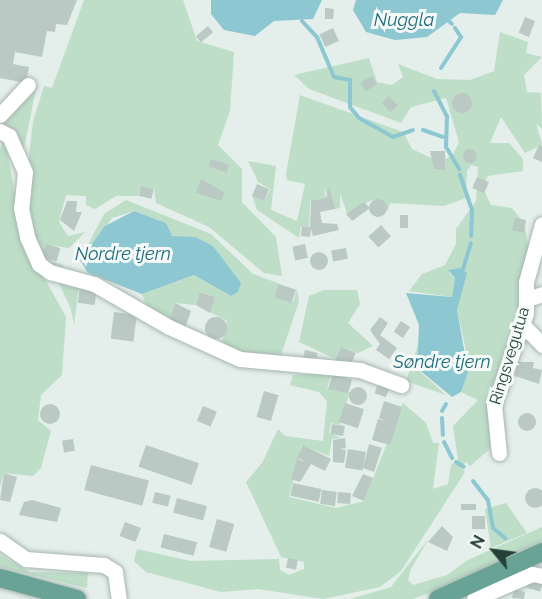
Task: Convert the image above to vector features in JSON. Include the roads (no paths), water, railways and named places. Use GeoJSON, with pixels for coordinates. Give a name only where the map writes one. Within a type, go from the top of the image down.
{"type":"FeatureCollection","features":[{"type":"Feature","properties":{"kind":"main road"},"geometry":{"type":"LineString","coordinates":[[438,599],[542,552]]}},
{"type":"Feature","properties":{"kind":"main road"},"geometry":{"type":"LineString","coordinates":[[0,578],[77,599]]}},
{"type":"Feature","properties":{"kind":"street"},"geometry":{"type":"LineString","coordinates":[[0,115],[28,85]]}},
{"type":"Feature","properties":{"kind":"street"},"geometry":{"type":"LineString","coordinates":[[0,131],[9,136],[25,172],[21,208],[27,237],[39,264],[50,272],[94,284],[169,327],[240,358],[360,370],[401,385]]}},
{"type":"Feature","properties":{"kind":"street","name":"Ringsvegutua"},"geometry":{"type":"LineString","coordinates":[[499,453],[495,397],[523,325],[542,224]]}},
{"type":"Feature","properties":{"kind":"street"},"geometry":{"type":"LineString","coordinates":[[527,299],[542,294]]}},
{"type":"Feature","properties":{"kind":"street"},"geometry":{"type":"LineString","coordinates":[[523,325],[542,345]]}},
{"type":"Feature","properties":{"kind":"street"},"geometry":{"type":"LineString","coordinates":[[0,541],[26,558],[104,565],[115,572],[119,599]]}},
{"type":"Feature","properties":{"kind":"street"},"geometry":{"type":"LineString","coordinates":[[474,599],[518,579],[542,576]]}},
{"type":"Feature","properties":{"kind":"water"},"geometry":{"type":"Polygon","coordinates":[[[211,0],[322,0],[313,19],[274,21],[255,36],[224,30],[211,14],[211,0]]]}},
{"type":"Feature","properties":{"kind":"water","name":"Nuggla"},"geometry":{"type":"Polygon","coordinates":[[[356,0],[503,0],[495,15],[460,13],[427,37],[395,40],[366,32],[353,10],[356,0]]]}},
{"type":"Feature","properties":{"kind":"water","name":"Nordre tjern"},"geometry":{"type":"Polygon","coordinates":[[[134,211],[166,223],[172,236],[195,237],[213,246],[241,283],[238,292],[231,296],[194,275],[142,294],[88,273],[80,260],[105,226],[134,211]]]}},
{"type":"Feature","properties":{"kind":"water","name":"Søndre tjern"},"geometry":{"type":"Polygon","coordinates":[[[461,268],[467,273],[457,310],[468,372],[461,392],[452,397],[417,368],[419,325],[406,293],[452,297],[455,278],[448,270],[461,268]]]}},
{"type":"Feature","properties":{"kind":"waterway"},"geometry":{"type":"LineString","coordinates":[[302,21],[317,37],[334,77],[350,80],[350,107],[359,118],[393,137],[413,130]]}},
{"type":"Feature","properties":{"kind":"waterway"},"geometry":{"type":"LineString","coordinates":[[449,21],[452,24]]}},
{"type":"Feature","properties":{"kind":"waterway"},"geometry":{"type":"LineString","coordinates":[[441,68],[461,37],[455,28]]}},
{"type":"Feature","properties":{"kind":"waterway"},"geometry":{"type":"LineString","coordinates":[[434,91],[447,117],[446,147],[459,169]]}},
{"type":"Feature","properties":{"kind":"waterway"},"geometry":{"type":"LineString","coordinates":[[423,130],[443,137]]}},
{"type":"Feature","properties":{"kind":"waterway"},"geometry":{"type":"LineString","coordinates":[[460,175],[472,210],[471,236]]}},
{"type":"Feature","properties":{"kind":"waterway"},"geometry":{"type":"LineString","coordinates":[[463,269],[471,243]]}},
{"type":"Feature","properties":{"kind":"waterway"},"geometry":{"type":"LineString","coordinates":[[442,411],[446,404]]}},
{"type":"Feature","properties":{"kind":"waterway"},"geometry":{"type":"LineString","coordinates":[[442,418],[443,435]]}},
{"type":"Feature","properties":{"kind":"waterway"},"geometry":{"type":"LineString","coordinates":[[444,442],[452,458]]}},
{"type":"Feature","properties":{"kind":"waterway"},"geometry":{"type":"LineString","coordinates":[[456,462],[464,467]]}},
{"type":"Feature","properties":{"kind":"waterway"},"geometry":{"type":"LineString","coordinates":[[473,481],[488,500],[493,528],[505,538]]}}]}
